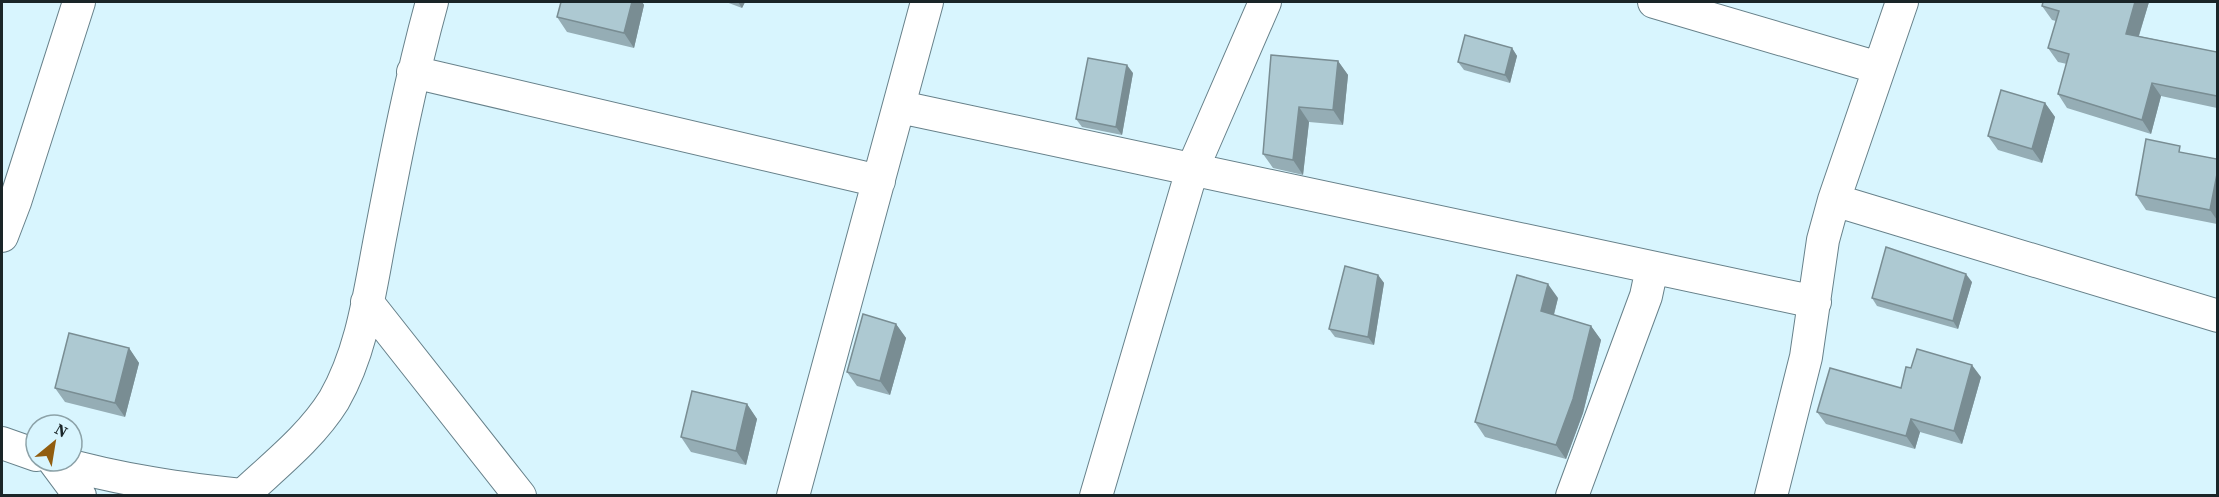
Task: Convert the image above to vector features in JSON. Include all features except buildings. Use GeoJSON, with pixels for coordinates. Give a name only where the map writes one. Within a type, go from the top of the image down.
{"type":"FeatureCollection","features":[{"type":"Feature","properties":{"kind":"street"},"geometry":{"type":"LineString","coordinates":[[2,236],[80,2]]}},
{"type":"Feature","properties":{"kind":"street"},"geometry":{"type":"LineString","coordinates":[[84,468],[199,492],[247,495],[312,431],[334,399],[353,358],[368,302],[413,72],[432,2]]}},
{"type":"Feature","properties":{"kind":"street"},"geometry":{"type":"LineString","coordinates":[[793,495],[927,2]]}},
{"type":"Feature","properties":{"kind":"street"},"geometry":{"type":"LineString","coordinates":[[1096,495],[1192,170],[1265,2]]}},
{"type":"Feature","properties":{"kind":"street"},"geometry":{"type":"LineString","coordinates":[[1654,2],[1880,68]]}},
{"type":"Feature","properties":{"kind":"street"},"geometry":{"type":"LineString","coordinates":[[1771,495],[1806,357],[1823,240],[1834,200],[1902,2]]}},
{"type":"Feature","properties":{"kind":"street"},"geometry":{"type":"LineString","coordinates":[[413,72],[879,181]]}},
{"type":"Feature","properties":{"kind":"street"},"geometry":{"type":"LineString","coordinates":[[900,107],[1815,302]]}},
{"type":"Feature","properties":{"kind":"street"},"geometry":{"type":"LineString","coordinates":[[1834,200],[2217,316]]}},
{"type":"Feature","properties":{"kind":"street"},"geometry":{"type":"LineString","coordinates":[[1572,495],[1646,296],[1652,268]]}},
{"type":"Feature","properties":{"kind":"street"},"geometry":{"type":"LineString","coordinates":[[368,302],[520,495]]}},
{"type":"Feature","properties":{"kind":"street"},"geometry":{"type":"LineString","coordinates":[[2,443],[24,451]]}},
{"type":"Feature","properties":{"kind":"street"},"geometry":{"type":"LineString","coordinates":[[63,473],[80,495]]}}]}
